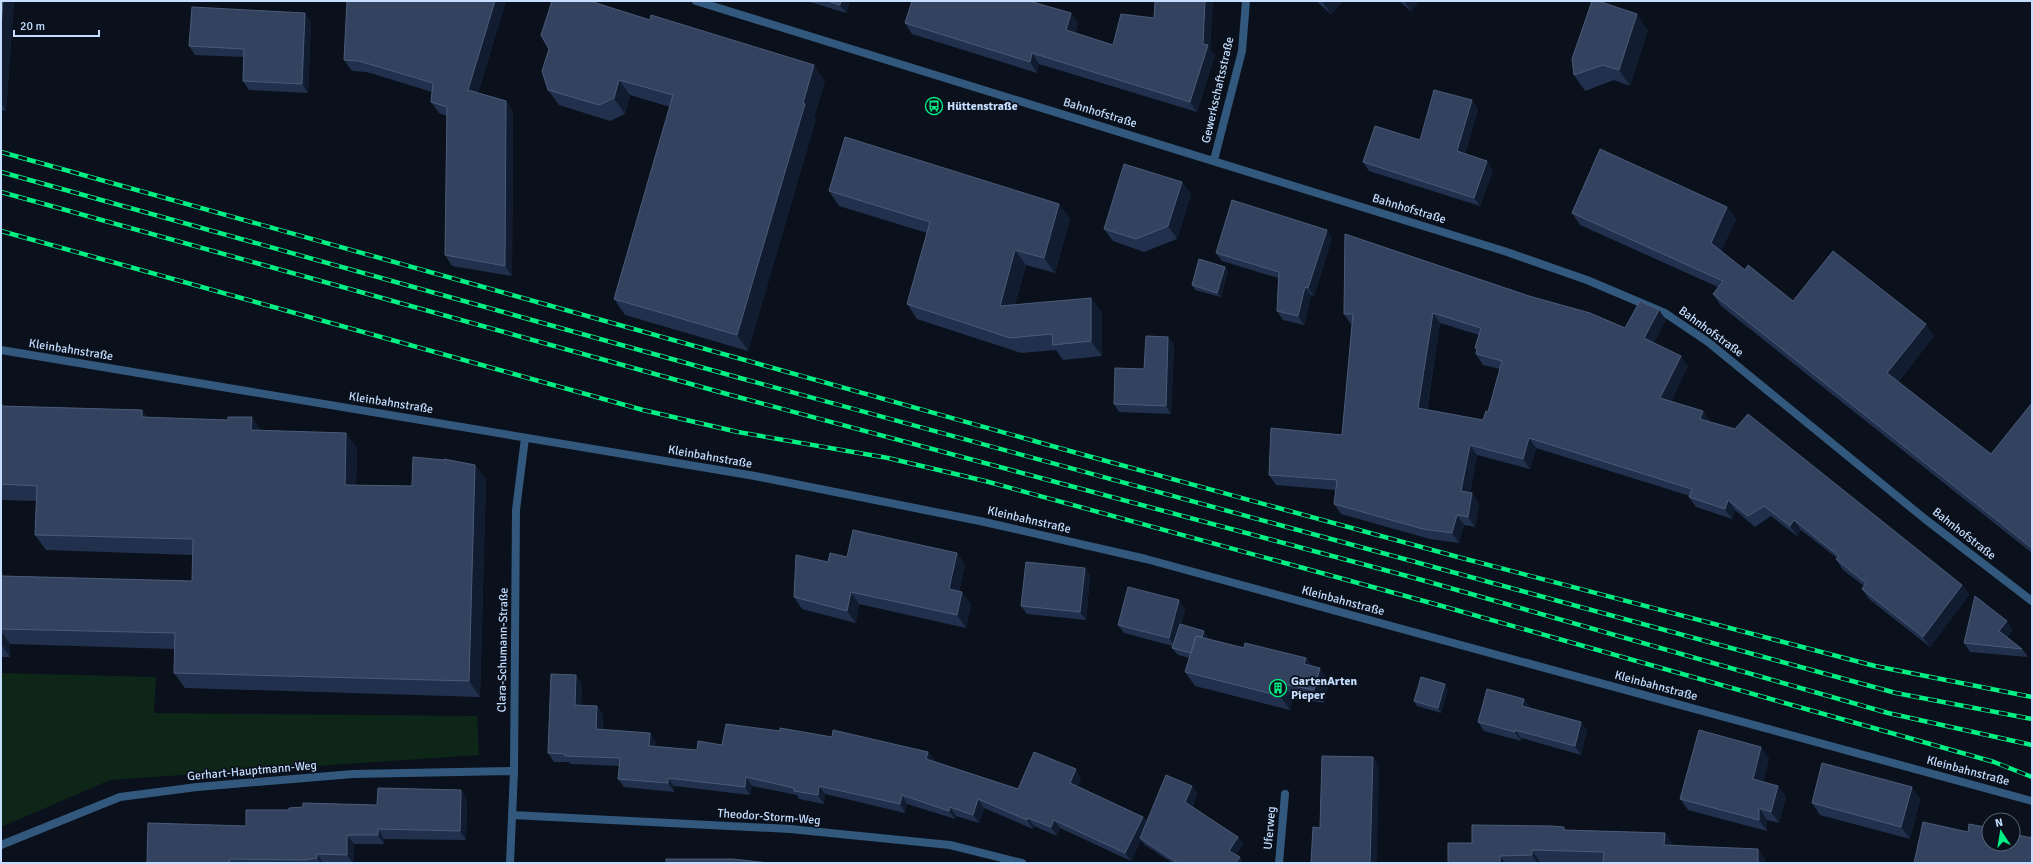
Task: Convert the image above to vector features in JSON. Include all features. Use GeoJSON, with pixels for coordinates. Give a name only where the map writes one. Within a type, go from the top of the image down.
{"type":"FeatureCollection","features":[{"type":"Feature","properties":{"kind":"street","name":"Bahnhofstraße"},"geometry":{"type":"LineString","coordinates":[[696,1],[1214,160],[1504,251],[1587,280],[1665,314],[1708,342],[1925,519],[2032,601]]}},
{"type":"Feature","properties":{"kind":"street","name":"Gewerkschaftsstraße"},"geometry":{"type":"LineString","coordinates":[[1214,160],[1242,51],[1246,1]]}},
{"type":"Feature","properties":{"kind":"street","name":"Kleinbahnstraße"},"geometry":{"type":"LineString","coordinates":[[1,350],[770,479],[980,520],[1146,560],[2032,801]]}},
{"type":"Feature","properties":{"kind":"street","name":"Clara-Schumann-Straße"},"geometry":{"type":"LineString","coordinates":[[510,863],[514,771],[516,510],[525,438]]}},
{"type":"Feature","properties":{"kind":"street","name":"Gerhart-Hauptmann-Weg"},"geometry":{"type":"LineString","coordinates":[[1,845],[120,797],[197,787],[353,774],[514,771]]}},
{"type":"Feature","properties":{"kind":"street","name":"Uferweg"},"geometry":{"type":"LineString","coordinates":[[1279,863],[1285,794]]}},
{"type":"Feature","properties":{"kind":"street","name":"Theodor-Storm-Weg"},"geometry":{"type":"LineString","coordinates":[[512,815],[790,829],[950,846],[1022,863]]}},
{"type":"Feature","properties":{"kind":"green space"},"geometry":{"type":"Polygon","coordinates":[[[1,673],[156,677],[154,713],[477,716],[479,755],[110,780],[1,827],[1,673]]]}},
{"type":"Feature","properties":{"kind":"building"},"geometry":{"type":"Polygon","coordinates":[[[1,1],[3,1],[1,28],[1,1]]]}},
{"type":"Feature","properties":{"kind":"building"},"geometry":{"type":"Polygon","coordinates":[[[347,1],[495,1],[468,90],[506,101],[505,266],[445,255],[447,107],[431,102],[433,83],[359,61],[344,60],[347,1]]]}},
{"type":"Feature","properties":{"kind":"building"},"geometry":{"type":"Polygon","coordinates":[[[552,1],[590,1],[650,20],[651,15],[814,65],[803,103],[805,104],[737,335],[614,299],[673,95],[619,80],[614,98],[599,105],[548,90],[542,71],[549,49],[541,35],[552,1]]]}},
{"type":"Feature","properties":{"kind":"building"},"geometry":{"type":"Polygon","coordinates":[[[828,1],[841,1],[840,5],[828,1]]]}},
{"type":"Feature","properties":{"kind":"building"},"geometry":{"type":"Polygon","coordinates":[[[912,1],[1029,1],[1071,13],[1066,30],[1113,45],[1121,14],[1154,18],[1155,1],[1205,1],[1203,44],[1208,45],[1190,102],[1032,53],[1030,62],[905,23],[912,1]]]}},
{"type":"Feature","properties":{"kind":"building"},"geometry":{"type":"Polygon","coordinates":[[[1592,1],[1598,1],[1637,14],[1619,70],[1603,65],[1574,75],[1572,59],[1592,1]]]}},
{"type":"Feature","properties":{"kind":"building"},"geometry":{"type":"Polygon","coordinates":[[[192,7],[305,13],[302,84],[243,81],[244,49],[189,46],[192,7]]]}},
{"type":"Feature","properties":{"kind":"building"},"geometry":{"type":"Polygon","coordinates":[[[1434,90],[1472,100],[1457,151],[1487,161],[1474,198],[1363,162],[1375,126],[1420,140],[1434,90]]]}},
{"type":"Feature","properties":{"kind":"building"},"geometry":{"type":"Polygon","coordinates":[[[845,137],[1059,204],[1044,258],[1015,250],[1000,306],[1091,298],[1091,341],[1053,345],[1052,334],[1010,338],[907,304],[930,222],[829,191],[845,137]]]}},
{"type":"Feature","properties":{"kind":"building"},"geometry":{"type":"Polygon","coordinates":[[[1600,149],[1727,207],[1711,243],[1745,270],[1748,265],[1793,301],[1833,251],[1926,324],[1887,373],[1991,454],[2032,403],[2032,548],[1713,294],[1723,281],[1572,213],[1600,149]]]}},
{"type":"Feature","properties":{"kind":"building"},"geometry":{"type":"Polygon","coordinates":[[[1124,164],[1182,182],[1168,226],[1136,239],[1104,229],[1124,164]]]}},
{"type":"Feature","properties":{"kind":"building"},"geometry":{"type":"Polygon","coordinates":[[[1232,200],[1327,230],[1308,288],[1305,287],[1298,316],[1277,311],[1279,272],[1216,253],[1232,200]]]}},
{"type":"Feature","properties":{"kind":"building"},"geometry":{"type":"Polygon","coordinates":[[[1345,234],[1529,296],[1590,313],[1625,328],[1640,301],[1659,310],[1644,338],[1681,356],[1660,398],[1703,411],[1700,419],[1735,429],[1748,414],[1962,585],[1923,637],[1862,589],[1866,583],[1836,559],[1839,556],[1794,520],[1790,526],[1764,506],[1748,516],[1728,500],[1725,509],[1689,497],[1692,489],[1529,438],[1523,459],[1470,445],[1461,491],[1472,493],[1468,517],[1457,515],[1452,533],[1423,529],[1334,504],[1337,480],[1269,475],[1271,428],[1342,435],[1353,314],[1344,314],[1345,234]],[[1433,313],[1418,408],[1483,420],[1486,411],[1488,412],[1502,361],[1476,354],[1477,349],[1475,348],[1481,328],[1433,313]]]}},
{"type":"Feature","properties":{"kind":"building"},"geometry":{"type":"Polygon","coordinates":[[[1199,259],[1225,267],[1217,293],[1192,285],[1199,259]]]}},
{"type":"Feature","properties":{"kind":"building"},"geometry":{"type":"Polygon","coordinates":[[[1146,336],[1168,337],[1166,406],[1114,404],[1115,368],[1144,369],[1146,336]]]}},
{"type":"Feature","properties":{"kind":"building"},"geometry":{"type":"Polygon","coordinates":[[[1,406],[142,410],[142,417],[228,420],[228,417],[252,417],[251,430],[346,433],[345,485],[412,486],[413,457],[444,459],[475,465],[469,681],[174,673],[175,633],[1,629],[1,576],[192,581],[193,539],[35,535],[37,486],[1,484],[1,406]]]}},
{"type":"Feature","properties":{"kind":"building"},"geometry":{"type":"Polygon","coordinates":[[[853,530],[957,553],[949,589],[962,592],[957,615],[851,592],[847,611],[794,597],[796,555],[828,562],[830,553],[847,557],[853,530]]]}},
{"type":"Feature","properties":{"kind":"building"},"geometry":{"type":"Polygon","coordinates":[[[1026,562],[1085,568],[1080,612],[1021,606],[1026,562]]]}},
{"type":"Feature","properties":{"kind":"building"},"geometry":{"type":"Polygon","coordinates":[[[1128,587],[1179,600],[1169,638],[1118,625],[1128,587]]]}},
{"type":"Feature","properties":{"kind":"building"},"geometry":{"type":"Polygon","coordinates":[[[1975,596],[2007,621],[1999,631],[2022,649],[1964,643],[1975,596]]]}},
{"type":"Feature","properties":{"kind":"building"},"geometry":{"type":"Polygon","coordinates":[[[1180,624],[1204,631],[1202,637],[1196,636],[1191,653],[1172,648],[1180,624]]]}},
{"type":"Feature","properties":{"kind":"building"},"geometry":{"type":"Polygon","coordinates":[[[1196,636],[1244,648],[1245,643],[1306,658],[1304,664],[1320,668],[1314,690],[1283,684],[1280,696],[1185,672],[1196,636]]]}},
{"type":"Feature","properties":{"kind":"building"},"geometry":{"type":"Polygon","coordinates":[[[551,674],[576,675],[575,705],[597,706],[596,729],[650,733],[649,746],[697,750],[698,741],[722,745],[726,724],[780,731],[780,728],[832,737],[833,730],[928,752],[926,759],[1018,789],[1034,752],[1076,769],[1070,783],[1143,817],[1125,853],[1054,820],[1051,827],[1028,818],[1027,820],[978,799],[973,815],[950,807],[949,811],[902,795],[900,804],[819,786],[818,795],[794,791],[794,788],[746,777],[745,787],[668,778],[668,783],[618,779],[620,758],[565,756],[565,754],[548,753],[551,674]]]}},
{"type":"Feature","properties":{"kind":"building"},"geometry":{"type":"Polygon","coordinates":[[[1421,677],[1445,684],[1438,708],[1414,701],[1421,677]]]}},
{"type":"Feature","properties":{"kind":"building"},"geometry":{"type":"Polygon","coordinates":[[[1487,689],[1524,699],[1522,706],[1581,722],[1575,746],[1478,722],[1487,689]]]}},
{"type":"Feature","properties":{"kind":"building"},"geometry":{"type":"Polygon","coordinates":[[[1699,730],[1761,747],[1753,779],[1778,786],[1771,812],[1759,808],[1759,820],[1680,799],[1699,730]]]}},
{"type":"Feature","properties":{"kind":"building"},"geometry":{"type":"Polygon","coordinates":[[[1322,756],[1373,757],[1370,863],[1311,863],[1313,827],[1320,828],[1322,756]]]}},
{"type":"Feature","properties":{"kind":"building"},"geometry":{"type":"Polygon","coordinates":[[[1822,763],[1912,787],[1901,827],[1812,803],[1822,763]]]}},
{"type":"Feature","properties":{"kind":"building"},"geometry":{"type":"Polygon","coordinates":[[[1166,775],[1192,786],[1185,802],[1238,837],[1229,851],[1240,857],[1236,863],[1178,863],[1140,838],[1166,775]]]}},
{"type":"Feature","properties":{"kind":"building"},"geometry":{"type":"Polygon","coordinates":[[[378,788],[461,790],[460,831],[378,829],[378,835],[347,835],[347,855],[317,854],[317,858],[305,860],[230,859],[229,863],[147,863],[148,823],[246,826],[246,810],[289,810],[289,808],[303,807],[303,803],[377,805],[378,788]]]}},
{"type":"Feature","properties":{"kind":"building"},"geometry":{"type":"Polygon","coordinates":[[[1923,822],[1968,832],[1969,824],[1981,826],[1981,852],[2021,852],[2021,836],[2032,838],[2032,863],[1914,863],[1923,822]]]}},
{"type":"Feature","properties":{"kind":"building"},"geometry":{"type":"Polygon","coordinates":[[[1472,825],[1551,826],[1564,827],[1564,830],[1665,833],[1664,845],[1758,849],[1758,863],[1603,863],[1604,852],[1532,850],[1532,855],[1500,856],[1500,863],[1448,863],[1448,843],[1472,843],[1472,825]]]}},
{"type":"Feature","properties":{"kind":"building"},"geometry":{"type":"Polygon","coordinates":[[[666,859],[733,859],[769,863],[666,863],[666,859]]]}},
{"type":"Feature","properties":{"kind":"railway"},"geometry":{"type":"LineString","coordinates":[[1,152],[1077,453],[1458,557],[1875,666],[2032,697]]}},
{"type":"Feature","properties":{"kind":"railway"},"geometry":{"type":"LineString","coordinates":[[1,172],[740,378],[1896,693],[2032,719]]}},
{"type":"Feature","properties":{"kind":"railway"},"geometry":{"type":"LineString","coordinates":[[1,192],[734,396],[1422,580],[1888,713],[2032,745]]}},
{"type":"Feature","properties":{"kind":"railway"},"geometry":{"type":"LineString","coordinates":[[1,231],[643,410],[738,432],[888,458],[985,481],[1442,606],[1994,762],[2032,777]]}},
{"type":"Feature","properties":{"kind":"place","name":"Hüttenstraße"},"geometry":{"type":"Point","coordinates":[934,106]}},
{"type":"Feature","properties":{"kind":"place","name":"GartenArten Pieper"},"geometry":{"type":"Point","coordinates":[1278,688]}}]}
